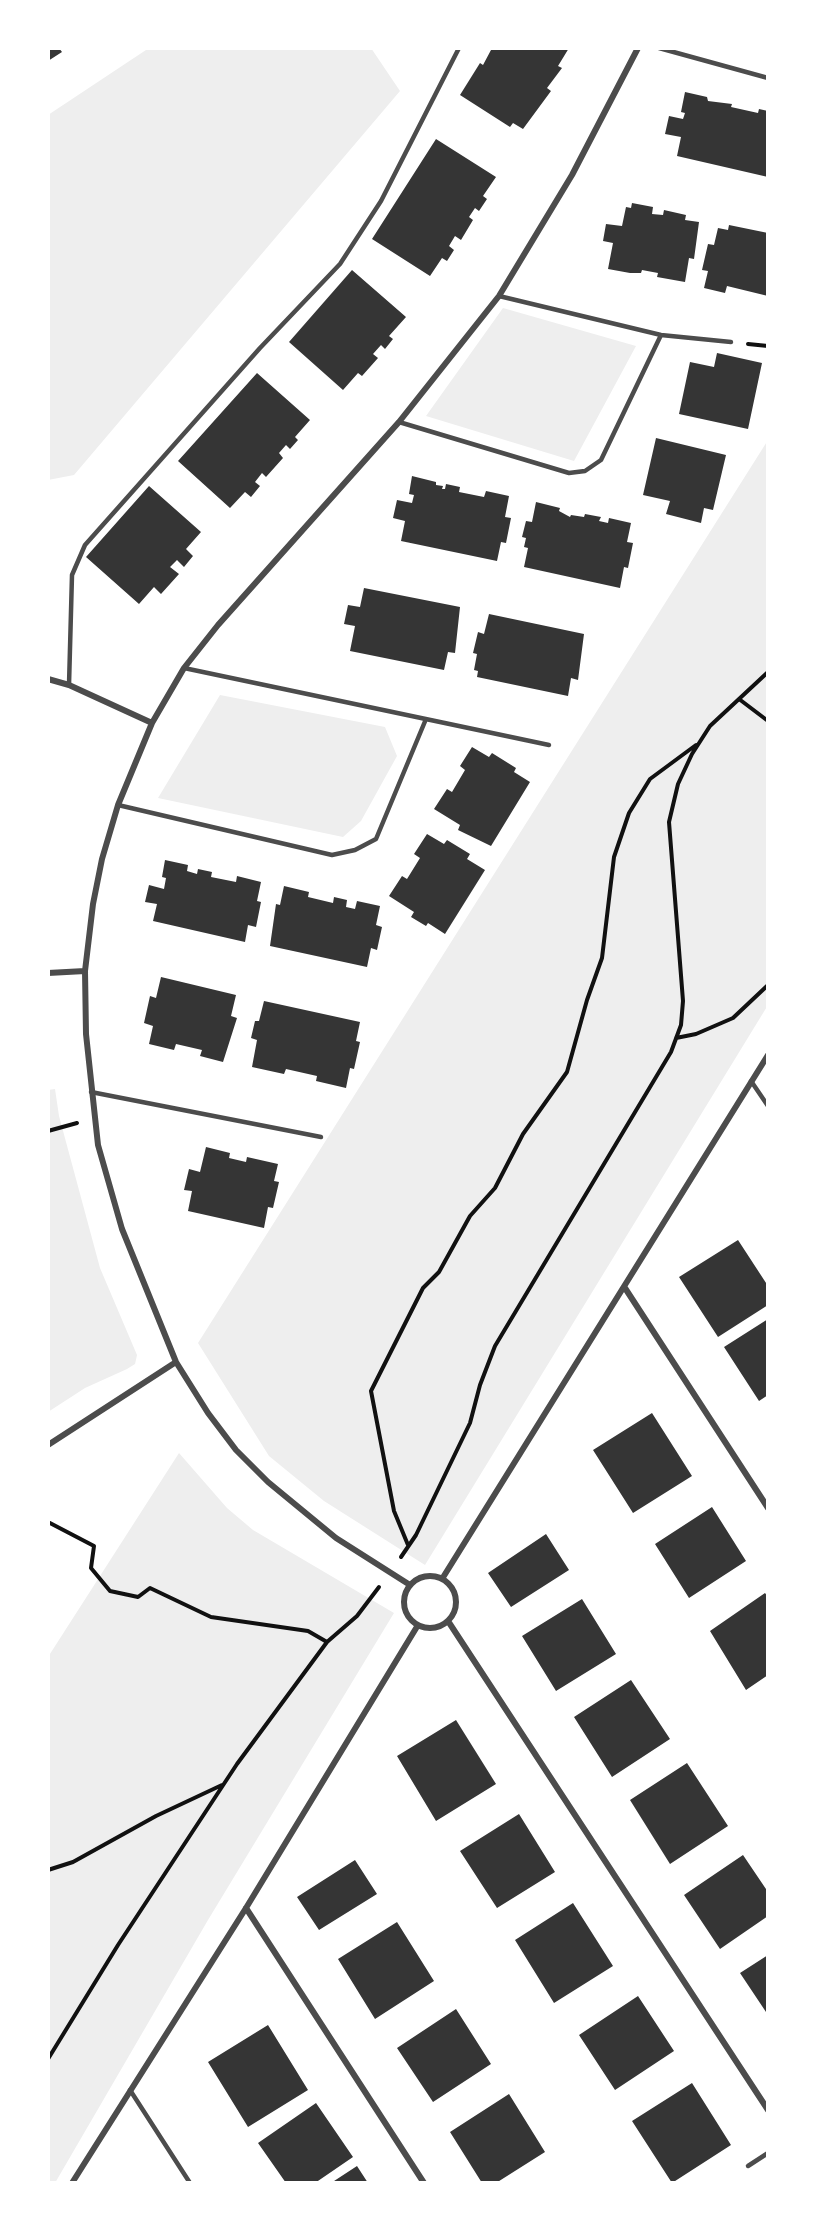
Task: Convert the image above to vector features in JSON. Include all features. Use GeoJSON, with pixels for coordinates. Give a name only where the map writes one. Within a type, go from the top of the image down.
{"type":"FeatureCollection","features":[{"type":"Feature","properties":{"kind":"street"},"geometry":{"type":"LineString","coordinates":[[410,1586],[336,1538],[268,1482],[236,1450],[208,1413],[176,1362],[122,1229],[99,1145],[86,1034],[85,971],[102,859],[118,805],[152,723],[184,668],[218,625],[399,422],[499,296],[572,176],[638,48]]}},
{"type":"Feature","properties":{"kind":"street"},"geometry":{"type":"LineString","coordinates":[[48,680],[69,685],[152,723]]}},
{"type":"Feature","properties":{"kind":"street"},"geometry":{"type":"LineString","coordinates":[[48,973],[85,971]]}},
{"type":"Feature","properties":{"kind":"street"},"geometry":{"type":"LineString","coordinates":[[442,1579],[625,1288],[768,1054]]}},
{"type":"Feature","properties":{"kind":"street"},"geometry":{"type":"LineString","coordinates":[[625,1288],[768,1508]]}},
{"type":"Feature","properties":{"kind":"street"},"geometry":{"type":"LineString","coordinates":[[48,1445],[176,1362]]}},
{"type":"Feature","properties":{"kind":"street"},"geometry":{"type":"LineString","coordinates":[[426,1577],[442,1579],[449,1584],[456,1599],[456,1607],[448,1621],[434,1628],[418,1625],[406,1611],[406,1593],[410,1586],[426,1577]]}},
{"type":"Feature","properties":{"kind":"street"},"geometry":{"type":"LineString","coordinates":[[448,1621],[768,2110]]}},
{"type":"Feature","properties":{"kind":"street"},"geometry":{"type":"LineString","coordinates":[[72,2183],[246,1908],[418,1625]]}},
{"type":"Feature","properties":{"kind":"street"},"geometry":{"type":"LineString","coordinates":[[246,1908],[424,2183]]}},
{"type":"Feature","properties":{"kind":"lane"},"geometry":{"type":"LineString","coordinates":[[69,685],[72,575],[85,545],[260,348],[340,264],[381,201],[459,48]]}},
{"type":"Feature","properties":{"kind":"lane"},"geometry":{"type":"LineString","coordinates":[[659,48],[768,78]]}},
{"type":"Feature","properties":{"kind":"lane"},"geometry":{"type":"LineString","coordinates":[[499,296],[661,335],[731,342]]}},
{"type":"Feature","properties":{"kind":"lane"},"geometry":{"type":"LineString","coordinates":[[399,422],[569,473],[585,471],[601,460],[661,335]]}},
{"type":"Feature","properties":{"kind":"lane"},"geometry":{"type":"LineString","coordinates":[[184,668],[549,745]]}},
{"type":"Feature","properties":{"kind":"lane"},"geometry":{"type":"LineString","coordinates":[[118,805],[332,855],[355,850],[376,839],[426,719]]}},
{"type":"Feature","properties":{"kind":"lane"},"geometry":{"type":"LineString","coordinates":[[751,1081],[768,1106]]}},
{"type":"Feature","properties":{"kind":"lane"},"geometry":{"type":"LineString","coordinates":[[91,1092],[321,1137]]}},
{"type":"Feature","properties":{"kind":"lane"},"geometry":{"type":"LineString","coordinates":[[130,2090],[190,2183]]}},
{"type":"Feature","properties":{"kind":"lane"},"geometry":{"type":"LineString","coordinates":[[748,2166],[768,2153]]}},
{"type":"Feature","properties":{"kind":"path"},"geometry":{"type":"LineString","coordinates":[[402,1555],[409,1546],[470,1423],[480,1385],[495,1346],[671,1052],[681,1025],[683,1001],[669,822],[678,784],[698,744],[710,726],[768,672]]}},
{"type":"Feature","properties":{"kind":"path"},"geometry":{"type":"LineString","coordinates":[[739,699],[768,721]]}},
{"type":"Feature","properties":{"kind":"path"},"geometry":{"type":"LineString","coordinates":[[409,1546],[394,1511],[370,1390],[423,1288],[438,1272],[470,1216],[495,1188],[523,1134],[567,1072],[587,1000],[602,958],[614,857],[629,813],[650,779],[698,744]]}},
{"type":"Feature","properties":{"kind":"path"},"geometry":{"type":"LineString","coordinates":[[676,1038],[696,1034],[733,1018],[768,986]]}},
{"type":"Feature","properties":{"kind":"path"},"geometry":{"type":"LineString","coordinates":[[48,1131],[95,1119]]}},
{"type":"Feature","properties":{"kind":"path"},"geometry":{"type":"LineString","coordinates":[[48,1522],[94,1546],[91,1568],[111,1591],[138,1597],[150,1588],[211,1617],[308,1631],[327,1642]]}},
{"type":"Feature","properties":{"kind":"path"},"geometry":{"type":"LineString","coordinates":[[48,2059],[118,1945],[224,1784],[327,1642],[357,1616],[376,1591]]}},
{"type":"Feature","properties":{"kind":"path"},"geometry":{"type":"LineString","coordinates":[[48,1870],[73,1862],[156,1816],[224,1784]]}},
{"type":"Feature","properties":{"kind":"shaded area"},"geometry":{"type":"Polygon","coordinates":[[[149,48],[371,48],[400,91],[74,475],[48,480],[48,115],[149,48]]]}},
{"type":"Feature","properties":{"kind":"shaded area"},"geometry":{"type":"Polygon","coordinates":[[[503,308],[636,346],[574,461],[426,416],[503,308]]]}},
{"type":"Feature","properties":{"kind":"shaded area"},"geometry":{"type":"Polygon","coordinates":[[[768,440],[768,1005],[425,1565],[324,1501],[269,1456],[198,1343],[768,440]]]}},
{"type":"Feature","properties":{"kind":"shaded area"},"geometry":{"type":"Polygon","coordinates":[[[220,695],[385,727],[397,756],[361,821],[343,837],[158,798],[220,695]]]}},
{"type":"Feature","properties":{"kind":"shaded area"},"geometry":{"type":"Polygon","coordinates":[[[55,1089],[59,1116],[100,1268],[137,1355],[135,1364],[85,1388],[48,1412],[48,1090],[55,1089]]]}},
{"type":"Feature","properties":{"kind":"shaded area"},"geometry":{"type":"Polygon","coordinates":[[[179,1453],[227,1508],[253,1530],[394,1613],[208,1920],[55,2183],[48,2183],[48,1657],[179,1453]]]}},
{"type":"Feature","properties":{"kind":"building"},"geometry":{"type":"Polygon","coordinates":[[[48,48],[59,48],[62,52],[48,61],[48,48]]]}},
{"type":"Feature","properties":{"kind":"building"},"geometry":{"type":"Polygon","coordinates":[[[489,48],[569,48],[558,66],[562,68],[547,88],[551,91],[523,129],[513,123],[510,127],[460,95],[480,63],[483,65],[491,50],[489,48]]]}},
{"type":"Feature","properties":{"kind":"building"},"geometry":{"type":"Polygon","coordinates":[[[685,92],[707,97],[708,101],[732,104],[731,107],[758,113],[759,109],[768,111],[768,177],[677,156],[681,137],[665,134],[669,116],[683,119],[685,113],[681,112],[685,92]]]}},
{"type":"Feature","properties":{"kind":"building"},"geometry":{"type":"Polygon","coordinates":[[[436,139],[496,177],[483,196],[487,199],[479,211],[475,208],[469,217],[473,220],[461,240],[455,236],[449,246],[454,250],[447,261],[442,258],[430,276],[372,239],[436,139]]]}},
{"type":"Feature","properties":{"kind":"building"},"geometry":{"type":"Polygon","coordinates":[[[632,203],[653,207],[652,214],[663,215],[664,210],[686,215],[685,220],[699,222],[694,259],[689,258],[685,282],[657,277],[658,273],[642,270],[641,273],[630,273],[608,269],[613,243],[603,241],[606,224],[622,226],[626,207],[631,208],[632,203]]]}},
{"type":"Feature","properties":{"kind":"building"},"geometry":{"type":"Polygon","coordinates":[[[729,225],[768,233],[768,296],[727,286],[725,293],[704,288],[708,271],[702,270],[708,244],[714,245],[718,228],[728,230],[729,225]]]}},
{"type":"Feature","properties":{"kind":"building"},"geometry":{"type":"Polygon","coordinates":[[[352,270],[406,317],[389,336],[393,339],[385,349],[381,345],[373,354],[378,358],[362,376],[358,373],[343,390],[289,342],[352,270]]]}},
{"type":"Feature","properties":{"kind":"building"},"geometry":{"type":"Polygon","coordinates":[[[717,353],[762,363],[748,429],[679,414],[690,362],[714,367],[717,353]]]}},
{"type":"Feature","properties":{"kind":"building"},"geometry":{"type":"Polygon","coordinates":[[[257,373],[310,420],[295,437],[298,440],[290,449],[286,445],[279,453],[283,458],[266,477],[262,473],[255,482],[260,486],[251,497],[245,492],[230,508],[178,461],[257,373]]]}},
{"type":"Feature","properties":{"kind":"building"},"geometry":{"type":"Polygon","coordinates":[[[656,438],[726,455],[713,510],[704,508],[701,523],[666,514],[670,501],[643,495],[656,438]]]}},
{"type":"Feature","properties":{"kind":"building"},"geometry":{"type":"Polygon","coordinates":[[[412,476],[436,482],[436,485],[443,486],[442,489],[445,489],[446,484],[460,487],[459,492],[484,497],[486,491],[509,496],[505,517],[511,518],[506,543],[501,542],[497,561],[401,541],[405,521],[393,518],[397,500],[412,503],[414,495],[409,494],[412,476]]]}},
{"type":"Feature","properties":{"kind":"building"},"geometry":{"type":"Polygon","coordinates":[[[149,486],[201,532],[186,549],[193,556],[184,567],[177,560],[170,567],[179,574],[161,594],[154,587],[139,604],[86,557],[149,486]]]}},
{"type":"Feature","properties":{"kind":"building"},"geometry":{"type":"Polygon","coordinates":[[[536,502],[560,508],[559,511],[570,517],[571,515],[584,517],[585,514],[601,517],[599,521],[608,523],[609,518],[631,523],[627,542],[633,543],[628,568],[624,567],[620,588],[524,567],[528,548],[524,547],[526,538],[522,537],[526,521],[532,522],[536,502]]]}},
{"type":"Feature","properties":{"kind":"building"},"geometry":{"type":"Polygon","coordinates":[[[364,588],[460,607],[455,653],[448,652],[444,670],[350,651],[355,626],[344,624],[348,605],[360,607],[364,588]]]}},
{"type":"Feature","properties":{"kind":"building"},"geometry":{"type":"Polygon","coordinates":[[[489,614],[584,634],[578,680],[571,678],[568,696],[477,677],[478,671],[474,670],[477,654],[473,653],[478,632],[484,634],[489,614]]]}},
{"type":"Feature","properties":{"kind":"building"},"geometry":{"type":"Polygon","coordinates":[[[472,747],[489,757],[492,753],[516,768],[514,772],[530,782],[491,846],[458,830],[460,825],[434,809],[447,789],[452,792],[465,770],[460,766],[472,747]]]}},
{"type":"Feature","properties":{"kind":"building"},"geometry":{"type":"Polygon","coordinates":[[[427,834],[444,844],[447,840],[470,854],[467,859],[485,870],[445,934],[428,923],[426,926],[411,917],[414,912],[389,896],[402,876],[407,879],[420,858],[414,854],[427,834]]]}},
{"type":"Feature","properties":{"kind":"building"},"geometry":{"type":"Polygon","coordinates":[[[165,860],[188,865],[187,871],[197,874],[198,869],[212,872],[211,877],[236,882],[237,876],[261,882],[257,901],[261,902],[256,927],[248,925],[245,942],[153,921],[157,904],[145,902],[149,885],[164,889],[166,878],[162,877],[165,860]]]}},
{"type":"Feature","properties":{"kind":"building"},"geometry":{"type":"Polygon","coordinates":[[[284,886],[309,892],[308,897],[333,903],[334,897],[347,900],[346,907],[355,909],[357,901],[380,906],[376,925],[382,927],[377,950],[371,948],[367,967],[270,946],[276,904],[280,905],[284,886]]]}},
{"type":"Feature","properties":{"kind":"building"},"geometry":{"type":"Polygon","coordinates":[[[161,977],[236,995],[231,1016],[237,1018],[223,1062],[200,1056],[202,1050],[176,1044],[174,1050],[149,1044],[153,1026],[144,1023],[150,996],[156,998],[161,977]]]}},
{"type":"Feature","properties":{"kind":"building"},"geometry":{"type":"Polygon","coordinates":[[[264,1001],[360,1022],[356,1041],[360,1042],[354,1069],[350,1068],[346,1088],[316,1081],[317,1076],[286,1069],[284,1074],[252,1067],[257,1040],[251,1038],[255,1021],[259,1021],[264,1001]]]}},
{"type":"Feature","properties":{"kind":"building"},"geometry":{"type":"Polygon","coordinates":[[[206,1147],[230,1153],[229,1158],[246,1162],[247,1157],[278,1164],[274,1181],[279,1182],[273,1208],[268,1207],[264,1228],[188,1211],[192,1191],[184,1190],[189,1169],[200,1172],[206,1147]]]}},
{"type":"Feature","properties":{"kind":"building"},"geometry":{"type":"Polygon","coordinates":[[[738,1240],[768,1286],[768,1305],[718,1337],[679,1277],[738,1240]]]}},
{"type":"Feature","properties":{"kind":"building"},"geometry":{"type":"Polygon","coordinates":[[[768,1319],[768,1395],[759,1401],[724,1347],[768,1319]]]}},
{"type":"Feature","properties":{"kind":"building"},"geometry":{"type":"Polygon","coordinates":[[[652,1413],[692,1476],[633,1513],[593,1450],[652,1413]]]}},
{"type":"Feature","properties":{"kind":"building"},"geometry":{"type":"Polygon","coordinates":[[[712,1507],[746,1561],[689,1598],[655,1544],[712,1507]]]}},
{"type":"Feature","properties":{"kind":"building"},"geometry":{"type":"Polygon","coordinates":[[[546,1534],[569,1570],[511,1607],[488,1573],[546,1534]]]}},
{"type":"Feature","properties":{"kind":"building"},"geometry":{"type":"Polygon","coordinates":[[[765,1593],[768,1597],[768,1675],[746,1690],[710,1631],[765,1593]]]}},
{"type":"Feature","properties":{"kind":"building"},"geometry":{"type":"Polygon","coordinates":[[[582,1599],[616,1654],[556,1691],[522,1636],[582,1599]]]}},
{"type":"Feature","properties":{"kind":"building"},"geometry":{"type":"Polygon","coordinates":[[[631,1680],[670,1739],[612,1777],[574,1717],[631,1680]]]}},
{"type":"Feature","properties":{"kind":"building"},"geometry":{"type":"Polygon","coordinates":[[[456,1720],[496,1784],[436,1821],[397,1756],[456,1720]]]}},
{"type":"Feature","properties":{"kind":"building"},"geometry":{"type":"Polygon","coordinates":[[[687,1763],[728,1826],[670,1864],[630,1800],[687,1763]]]}},
{"type":"Feature","properties":{"kind":"building"},"geometry":{"type":"Polygon","coordinates":[[[519,1814],[555,1872],[497,1908],[460,1851],[519,1814]]]}},
{"type":"Feature","properties":{"kind":"building"},"geometry":{"type":"Polygon","coordinates":[[[743,1855],[768,1892],[768,1916],[720,1949],[684,1895],[743,1855]]]}},
{"type":"Feature","properties":{"kind":"building"},"geometry":{"type":"Polygon","coordinates":[[[355,1860],[377,1894],[319,1930],[297,1897],[355,1860]]]}},
{"type":"Feature","properties":{"kind":"building"},"geometry":{"type":"Polygon","coordinates":[[[573,1903],[613,1966],[554,2003],[515,1940],[573,1903]]]}},
{"type":"Feature","properties":{"kind":"building"},"geometry":{"type":"Polygon","coordinates":[[[397,1922],[434,1981],[375,2019],[338,1959],[397,1922]]]}},
{"type":"Feature","properties":{"kind":"building"},"geometry":{"type":"Polygon","coordinates":[[[768,1955],[768,2015],[740,1973],[768,1955]]]}},
{"type":"Feature","properties":{"kind":"building"},"geometry":{"type":"Polygon","coordinates":[[[638,1996],[674,2051],[615,2090],[579,2035],[638,1996]]]}},
{"type":"Feature","properties":{"kind":"building"},"geometry":{"type":"Polygon","coordinates":[[[456,2009],[491,2064],[433,2102],[397,2048],[456,2009]]]}},
{"type":"Feature","properties":{"kind":"building"},"geometry":{"type":"Polygon","coordinates":[[[268,2025],[308,2090],[248,2127],[208,2062],[268,2025]]]}},
{"type":"Feature","properties":{"kind":"building"},"geometry":{"type":"Polygon","coordinates":[[[692,2083],[731,2145],[672,2183],[632,2121],[692,2083]]]}},
{"type":"Feature","properties":{"kind":"building"},"geometry":{"type":"Polygon","coordinates":[[[509,2094],[545,2152],[496,2183],[482,2183],[450,2132],[509,2094]]]}},
{"type":"Feature","properties":{"kind":"building"},"geometry":{"type":"Polygon","coordinates":[[[316,2103],[353,2157],[315,2183],[286,2183],[258,2143],[316,2103]]]}},
{"type":"Feature","properties":{"kind":"building"},"geometry":{"type":"Polygon","coordinates":[[[357,2166],[368,2183],[331,2183],[357,2166]]]}}]}
